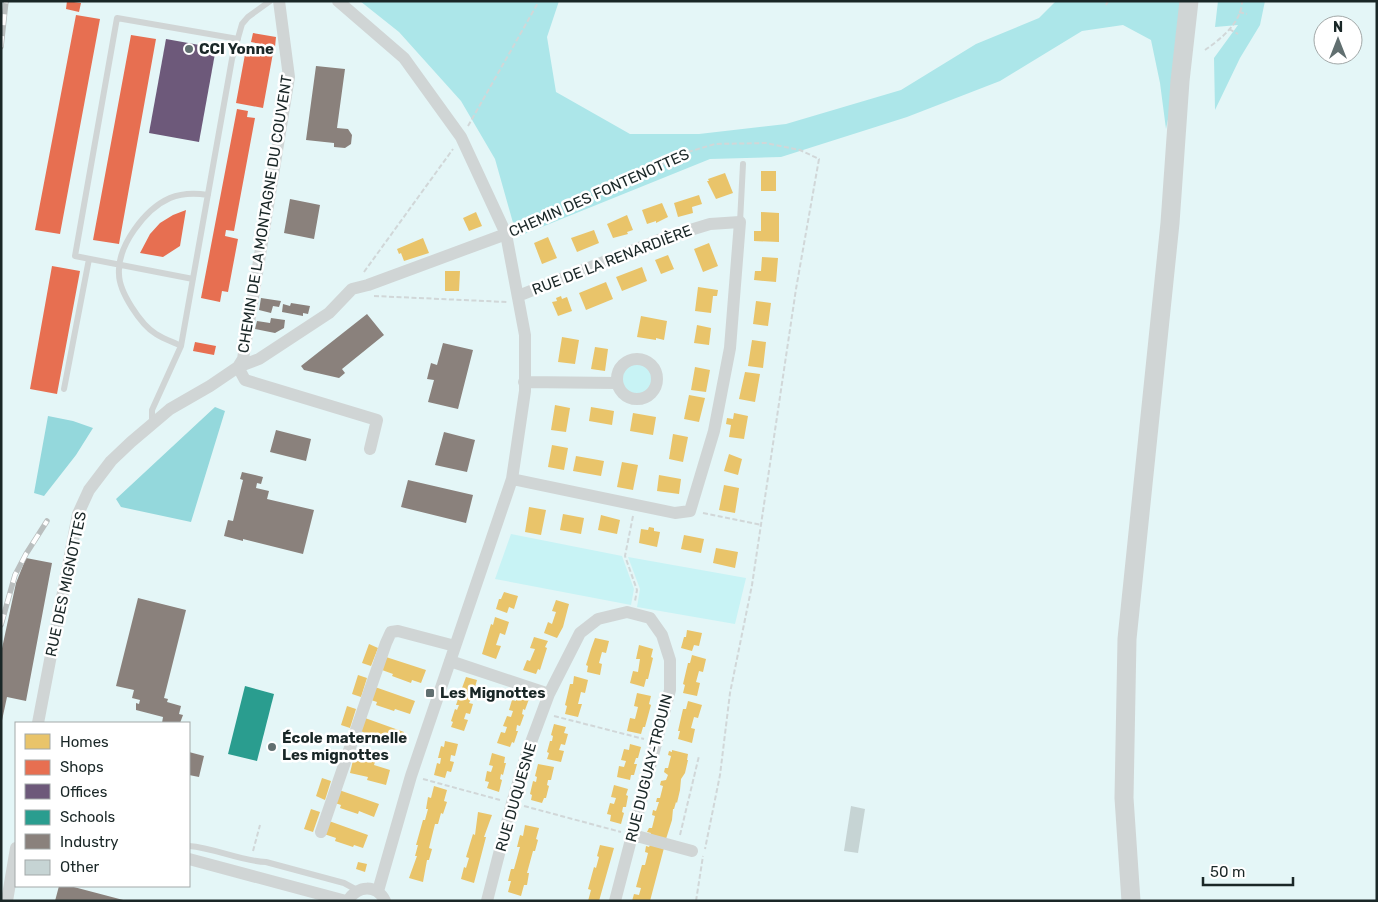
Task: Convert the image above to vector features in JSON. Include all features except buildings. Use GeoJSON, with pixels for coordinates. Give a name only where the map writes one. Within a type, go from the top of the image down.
{"type":"FeatureCollection","features":[{"type":"Feature","properties":{"kind":"main road"},"geometry":{"type":"LineString","coordinates":[[1131,901],[1124,798],[1127,639],[1170,223],[1180,81],[1189,1]]}},
{"type":"Feature","properties":{"kind":"main road"},"geometry":{"type":"LineString","coordinates":[[1170,223],[1192,81],[1200,1]]}},
{"type":"Feature","properties":{"kind":"street","name":"CHEMIN DE LA MONTAGNE DU COUVENT"},"geometry":{"type":"LineString","coordinates":[[238,367],[243,359],[256,289],[290,77],[279,1]]}},
{"type":"Feature","properties":{"kind":"street"},"geometry":{"type":"LineString","coordinates":[[190,860],[347,901],[357,890],[370,888],[382,896],[411,776],[512,479],[524,391],[525,335],[506,234],[462,137],[404,58],[338,1]]}},
{"type":"Feature","properties":{"kind":"street"},"geometry":{"type":"LineString","coordinates":[[512,479],[675,513],[690,511],[714,431],[730,348],[740,222]]}},
{"type":"Feature","properties":{"kind":"street","name":"RUE DE LA RENARDIÈRE"},"geometry":{"type":"LineString","coordinates":[[519,299],[664,238],[710,224],[740,222]]}},
{"type":"Feature","properties":{"kind":"street","name":"CHEMIN DES FONTENOTTES"},"geometry":{"type":"LineString","coordinates":[[350,292],[506,234]]}},
{"type":"Feature","properties":{"kind":"street","name":"RUE DES MIGNOTTES"},"geometry":{"type":"LineString","coordinates":[[38,722],[78,514],[89,490],[98,477],[131,442],[170,409],[238,367],[259,359],[329,313],[350,292]]}},
{"type":"Feature","properties":{"kind":"street"},"geometry":{"type":"LineString","coordinates":[[238,367],[245,380],[377,420],[370,449]]}},
{"type":"Feature","properties":{"kind":"street"},"geometry":{"type":"LineString","coordinates":[[524,382],[617,383]]}},
{"type":"Feature","properties":{"kind":"street"},"geometry":{"type":"LineString","coordinates":[[450,661],[549,694],[580,633],[598,619],[627,612],[633,613]]}},
{"type":"Feature","properties":{"kind":"street","name":"RUE DUGUAY-TROUIN"},"geometry":{"type":"LineString","coordinates":[[615,901],[670,690],[670,660],[662,635],[650,618],[633,613]]}},
{"type":"Feature","properties":{"kind":"street"},"geometry":{"type":"LineString","coordinates":[[320,832],[391,632],[398,631],[455,646]]}},
{"type":"Feature","properties":{"kind":"street","name":"RUE DUQUESNE"},"geometry":{"type":"LineString","coordinates":[[487,901],[512,803],[527,753],[549,694]]}},
{"type":"Feature","properties":{"kind":"street"},"geometry":{"type":"LineString","coordinates":[[633,835],[692,851]]}},
{"type":"Feature","properties":{"kind":"street"},"geometry":{"type":"LineString","coordinates":[[7,901],[15,854]]}},
{"type":"Feature","properties":{"kind":"lane"},"geometry":{"type":"LineString","coordinates":[[152,424],[152,410],[181,346],[232,59],[242,24],[248,17],[270,1]]}},
{"type":"Feature","properties":{"kind":"lane"},"geometry":{"type":"LineString","coordinates":[[193,279],[76,256],[117,18],[238,40]]}},
{"type":"Feature","properties":{"kind":"lane"},"geometry":{"type":"LineString","coordinates":[[740,222],[743,164]]}},
{"type":"Feature","properties":{"kind":"lane"},"geometry":{"type":"LineString","coordinates":[[181,346],[155,334],[136,314],[124,292],[118,274],[122,251],[138,224],[154,208],[171,197],[195,193],[208,195]]}},
{"type":"Feature","properties":{"kind":"lane"},"geometry":{"type":"LineString","coordinates":[[64,389],[89,258]]}},
{"type":"Feature","properties":{"kind":"lane"},"geometry":{"type":"LineString","coordinates":[[190,846],[200,846],[253,861],[266,862],[324,877],[344,883],[357,890]]}},
{"type":"Feature","properties":{"kind":"lane"},"geometry":{"type":"LineString","coordinates":[[244,874],[253,861]]}},
{"type":"Feature","properties":{"kind":"path"},"geometry":{"type":"LineString","coordinates":[[350,292],[462,137],[539,1]]}},
{"type":"Feature","properties":{"kind":"path"},"geometry":{"type":"LineString","coordinates":[[1106,5],[1108,1]]}},
{"type":"Feature","properties":{"kind":"path"},"geometry":{"type":"LineString","coordinates":[[1205,50],[1223,38],[1239,12],[1242,1]]}},
{"type":"Feature","properties":{"kind":"path"},"geometry":{"type":"LineString","coordinates":[[1239,12],[1247,14]]}},
{"type":"Feature","properties":{"kind":"path"},"geometry":{"type":"LineString","coordinates":[[1229,29],[1238,34]]}},
{"type":"Feature","properties":{"kind":"path","name":"CHEMIN DES FONTENOTTES"},"geometry":{"type":"LineString","coordinates":[[506,234],[608,191],[688,152],[715,144],[766,143],[800,150],[819,159],[796,289],[762,525]]}},
{"type":"Feature","properties":{"kind":"path"},"geometry":{"type":"LineString","coordinates":[[350,292],[519,299]]}},
{"type":"Feature","properties":{"kind":"path"},"geometry":{"type":"LineString","coordinates":[[633,613],[637,590],[625,556],[635,504]]}},
{"type":"Feature","properties":{"kind":"path"},"geometry":{"type":"LineString","coordinates":[[690,511],[762,525],[730,693],[720,775],[696,901]]}},
{"type":"Feature","properties":{"kind":"path"},"geometry":{"type":"LineString","coordinates":[[542,713],[657,742]]}},
{"type":"Feature","properties":{"kind":"path"},"geometry":{"type":"LineString","coordinates":[[677,847],[699,756]]}},
{"type":"Feature","properties":{"kind":"path"},"geometry":{"type":"LineString","coordinates":[[253,861],[260,825]]}},
{"type":"Feature","properties":{"kind":"shaded area"},"geometry":{"type":"Polygon","coordinates":[[[360,1],[559,1],[547,37],[556,92],[630,134],[699,134],[786,124],[901,90],[976,44],[1039,18],[1056,1],[1182,1],[1170,110],[1166,129],[1160,83],[1151,40],[1123,25],[1082,31],[1000,81],[907,117],[781,157],[710,159],[517,237],[495,159],[461,101],[399,32],[360,1]]]}},
{"type":"Feature","properties":{"kind":"shaded area"},"geometry":{"type":"Polygon","coordinates":[[[1218,1],[1265,1],[1260,25],[1240,58],[1215,110],[1214,58],[1238,25],[1215,27],[1218,1]]]}},
{"type":"Feature","properties":{"kind":"shaded area"},"geometry":{"type":"Polygon","coordinates":[[[637,364],[648,368],[652,379],[648,390],[637,394],[626,390],[622,379],[626,368],[637,364]]]}},
{"type":"Feature","properties":{"kind":"shaded area"},"geometry":{"type":"Polygon","coordinates":[[[215,407],[225,411],[191,522],[121,507],[116,499],[215,407]]]}},
{"type":"Feature","properties":{"kind":"shaded area"},"geometry":{"type":"Polygon","coordinates":[[[48,416],[73,421],[93,428],[76,455],[44,496],[34,493],[48,416]]]}},
{"type":"Feature","properties":{"kind":"shaded area"},"geometry":{"type":"Polygon","coordinates":[[[511,534],[622,556],[634,589],[631,605],[495,579],[511,534]]]}},
{"type":"Feature","properties":{"kind":"shaded area"},"geometry":{"type":"Polygon","coordinates":[[[628,557],[746,578],[735,624],[637,607],[640,589],[628,557]]]}},
{"type":"Feature","properties":{"kind":"railway"},"geometry":{"type":"LineString","coordinates":[[1,47],[6,1]]}},
{"type":"Feature","properties":{"kind":"railway"},"geometry":{"type":"LineString","coordinates":[[1,625],[15,575],[47,521]]}},
{"type":"Feature","properties":{"kind":"place","name":"CCI Yonne"},"geometry":{"type":"Point","coordinates":[189,49]}},
{"type":"Feature","properties":{"kind":"place","name":"Les Mignottes"},"geometry":{"type":"Point","coordinates":[430,693]}},
{"type":"Feature","properties":{"kind":"place","name":"École maternelle Les mignottes"},"geometry":{"type":"Point","coordinates":[272,747]}}]}
